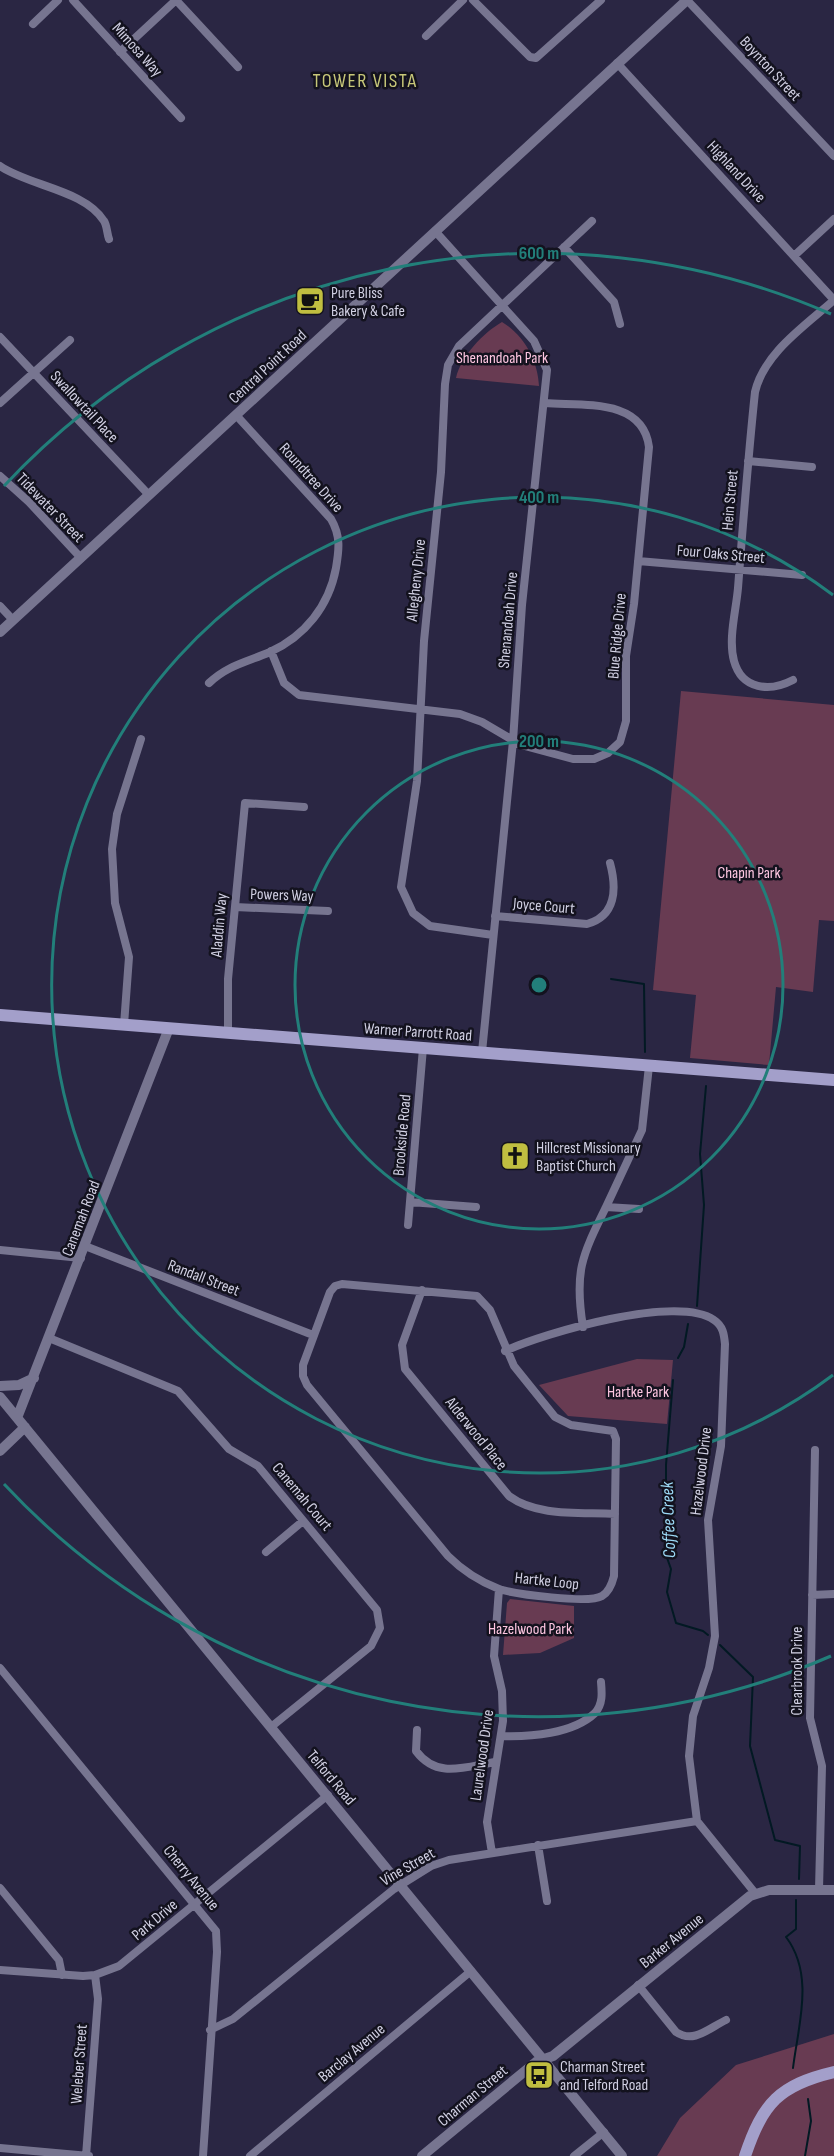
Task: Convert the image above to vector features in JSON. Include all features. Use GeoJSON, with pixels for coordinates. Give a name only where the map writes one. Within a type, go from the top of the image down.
{"type":"FeatureCollection","features":[{"type":"Feature","properties":{"kind":"main road","name":"Warner Parrott Road"},"geometry":{"type":"LineString","coordinates":[[0,1015],[834,1080]]}},
{"type":"Feature","properties":{"kind":"main road"},"geometry":{"type":"LineString","coordinates":[[745,2156],[758,2122],[777,2096],[798,2082],[834,2072]]}},
{"type":"Feature","properties":{"kind":"street"},"geometry":{"type":"LineString","coordinates":[[33,24],[58,0]]}},
{"type":"Feature","properties":{"kind":"street","name":"Mimosa Way"},"geometry":{"type":"LineString","coordinates":[[73,0],[181,118]]}},
{"type":"Feature","properties":{"kind":"street"},"geometry":{"type":"LineString","coordinates":[[120,52],[176,0],[238,67]]}},
{"type":"Feature","properties":{"kind":"street"},"geometry":{"type":"LineString","coordinates":[[426,36],[463,0]]}},
{"type":"Feature","properties":{"kind":"street"},"geometry":{"type":"LineString","coordinates":[[473,0],[530,57],[536,58],[601,0]]}},
{"type":"Feature","properties":{"kind":"street","name":"Central Point Road"},"geometry":{"type":"LineString","coordinates":[[0,632],[687,0]]}},
{"type":"Feature","properties":{"kind":"street","name":"Boynton Street"},"geometry":{"type":"LineString","coordinates":[[687,0],[834,156]]}},
{"type":"Feature","properties":{"kind":"street","name":"Highland Drive"},"geometry":{"type":"LineString","coordinates":[[617,63],[834,300]]}},
{"type":"Feature","properties":{"kind":"street"},"geometry":{"type":"LineString","coordinates":[[0,166],[31,182],[75,198],[104,221],[109,239]]}},
{"type":"Feature","properties":{"kind":"street"},"geometry":{"type":"LineString","coordinates":[[794,255],[834,219]]}},
{"type":"Feature","properties":{"kind":"street","name":"Allegheny Drive"},"geometry":{"type":"LineString","coordinates":[[493,935],[430,926],[413,913],[403,896],[401,877],[416,798],[429,574],[441,472],[446,374],[459,346],[592,221]]}},
{"type":"Feature","properties":{"kind":"street","name":"Shenandoah Drive"},"geometry":{"type":"LineString","coordinates":[[435,231],[534,341],[543,355],[547,370],[522,605],[513,741],[482,1052]]}},
{"type":"Feature","properties":{"kind":"street"},"geometry":{"type":"LineString","coordinates":[[564,247],[614,302],[620,324]]}},
{"type":"Feature","properties":{"kind":"street","name":"Hein Street"},"geometry":{"type":"LineString","coordinates":[[793,680],[781,686],[765,688],[754,686],[738,672],[733,648],[755,392],[764,368],[834,300]]}},
{"type":"Feature","properties":{"kind":"street","name":"Swallowtail Place"},"geometry":{"type":"LineString","coordinates":[[0,337],[149,495]]}},
{"type":"Feature","properties":{"kind":"street"},"geometry":{"type":"LineString","coordinates":[[0,403],[70,340]]}},
{"type":"Feature","properties":{"kind":"street","name":"Blue Ridge Drive"},"geometry":{"type":"LineString","coordinates":[[271,651],[284,683],[299,695],[421,708],[471,717],[513,741],[584,760],[608,753],[620,742],[626,721],[626,656],[649,447],[644,427],[635,417],[623,410],[545,403]]}},
{"type":"Feature","properties":{"kind":"street","name":"Roundtree Drive"},"geometry":{"type":"LineString","coordinates":[[209,683],[221,671],[271,651],[299,633],[322,608],[333,582],[339,536],[331,519],[236,415]]}},
{"type":"Feature","properties":{"kind":"street"},"geometry":{"type":"LineString","coordinates":[[748,461],[812,467]]}},
{"type":"Feature","properties":{"kind":"street","name":"Tidewater Street"},"geometry":{"type":"LineString","coordinates":[[0,476],[29,502],[81,558]]}},
{"type":"Feature","properties":{"kind":"street","name":"Four Oaks Street"},"geometry":{"type":"LineString","coordinates":[[638,561],[802,575]]}},
{"type":"Feature","properties":{"kind":"street"},"geometry":{"type":"LineString","coordinates":[[0,606],[13,620]]}},
{"type":"Feature","properties":{"kind":"street"},"geometry":{"type":"LineString","coordinates":[[124,1024],[129,957],[115,903],[112,849],[117,814],[141,739]]}},
{"type":"Feature","properties":{"kind":"street","name":"Aladdin Way"},"geometry":{"type":"LineString","coordinates":[[228,1033],[228,980],[245,803],[304,807]]}},
{"type":"Feature","properties":{"kind":"street","name":"Joyce Court"},"geometry":{"type":"LineString","coordinates":[[495,916],[587,924],[596,921],[604,917],[612,904],[614,879],[610,863]]}},
{"type":"Feature","properties":{"kind":"street","name":"Powers Way"},"geometry":{"type":"LineString","coordinates":[[235,907],[328,911]]}},
{"type":"Feature","properties":{"kind":"street","name":"Canemah Road"},"geometry":{"type":"LineString","coordinates":[[21,1423],[34,1378],[169,1028]]}},
{"type":"Feature","properties":{"kind":"street","name":"Brookside Road"},"geometry":{"type":"LineString","coordinates":[[408,1226],[423,1048]]}},
{"type":"Feature","properties":{"kind":"street"},"geometry":{"type":"LineString","coordinates":[[584,1327],[580,1294],[581,1261],[642,1130],[649,1066]]}},
{"type":"Feature","properties":{"kind":"street"},"geometry":{"type":"LineString","coordinates":[[410,1202],[476,1207]]}},
{"type":"Feature","properties":{"kind":"street"},"geometry":{"type":"LineString","coordinates":[[606,1207],[639,1209]]}},
{"type":"Feature","properties":{"kind":"street","name":"Randall Street"},"geometry":{"type":"LineString","coordinates":[[85,1246],[313,1335]]}},
{"type":"Feature","properties":{"kind":"street"},"geometry":{"type":"LineString","coordinates":[[0,1250],[81,1258]]}},
{"type":"Feature","properties":{"kind":"street","name":"Hartke Loop"},"geometry":{"type":"LineString","coordinates":[[335,1286],[469,1294],[481,1299],[490,1310],[505,1351],[522,1378],[555,1417],[572,1425],[613,1431],[616,1439],[614,1576],[610,1587],[603,1595],[590,1599],[499,1589],[471,1574],[448,1556],[308,1385],[302,1371],[313,1335],[330,1292],[335,1286]]}},
{"type":"Feature","properties":{"kind":"street","name":"Alderwood Place"},"geometry":{"type":"LineString","coordinates":[[422,1290],[402,1345],[405,1370],[509,1496],[527,1507],[615,1514]]}},
{"type":"Feature","properties":{"kind":"street","name":"Hazelwood Drive"},"geometry":{"type":"LineString","coordinates":[[505,1351],[627,1315],[664,1312],[706,1316],[723,1330],[725,1344],[720,1446],[708,1520],[715,1635],[689,1740],[697,1821]]}},
{"type":"Feature","properties":{"kind":"street","name":"Canemah Court"},"geometry":{"type":"LineString","coordinates":[[49,1338],[178,1391],[229,1449],[258,1466],[377,1610],[380,1628],[370,1646],[271,1728]]}},
{"type":"Feature","properties":{"kind":"street"},"geometry":{"type":"LineString","coordinates":[[0,1386],[19,1385],[34,1378]]}},
{"type":"Feature","properties":{"kind":"street","name":"Telford Road"},"geometry":{"type":"LineString","coordinates":[[0,1397],[622,2156]]}},
{"type":"Feature","properties":{"kind":"street"},"geometry":{"type":"LineString","coordinates":[[0,1451],[21,1423]]}},
{"type":"Feature","properties":{"kind":"street","name":"Clearbrook Drive"},"geometry":{"type":"LineString","coordinates":[[814,1450],[810,1718],[822,1772],[819,1890]]}},
{"type":"Feature","properties":{"kind":"street"},"geometry":{"type":"LineString","coordinates":[[266,1552],[303,1521]]}},
{"type":"Feature","properties":{"kind":"street","name":"Laurelwood Drive"},"geometry":{"type":"LineString","coordinates":[[492,1853],[487,1822],[501,1736],[503,1703],[494,1656],[499,1589]]}},
{"type":"Feature","properties":{"kind":"street"},"geometry":{"type":"LineString","coordinates":[[812,1596],[834,1594]]}},
{"type":"Feature","properties":{"kind":"street","name":"Cherry Avenue"},"geometry":{"type":"LineString","coordinates":[[0,1668],[216,1931],[218,1942],[210,2030],[203,2156]]}},
{"type":"Feature","properties":{"kind":"street"},"geometry":{"type":"LineString","coordinates":[[501,1736],[536,1735],[582,1721],[596,1712],[602,1698],[601,1682]]}},
{"type":"Feature","properties":{"kind":"street"},"geometry":{"type":"LineString","coordinates":[[417,1730],[416,1750],[431,1767],[445,1769],[495,1762]]}},
{"type":"Feature","properties":{"kind":"street","name":"Park Drive"},"geometry":{"type":"LineString","coordinates":[[0,1971],[95,1975],[129,1959],[328,1795]]}},
{"type":"Feature","properties":{"kind":"street"},"geometry":{"type":"LineString","coordinates":[[697,1821],[755,1893],[769,1890],[834,1890]]}},
{"type":"Feature","properties":{"kind":"street","name":"Vine Street"},"geometry":{"type":"LineString","coordinates":[[210,2030],[233,2019],[361,1914],[402,1885],[441,1862],[697,1821]]}},
{"type":"Feature","properties":{"kind":"street"},"geometry":{"type":"LineString","coordinates":[[538,1845],[547,1901]]}},
{"type":"Feature","properties":{"kind":"street"},"geometry":{"type":"LineString","coordinates":[[0,1888],[59,1960],[62,1975]]}},
{"type":"Feature","properties":{"kind":"street","name":"Barker Avenue"},"geometry":{"type":"LineString","coordinates":[[543,2059],[553,2056],[638,1985],[755,1893]]}},
{"type":"Feature","properties":{"kind":"street","name":"Barclay Avenue"},"geometry":{"type":"LineString","coordinates":[[249,2156],[471,1971]]}},
{"type":"Feature","properties":{"kind":"street","name":"Weleber Street"},"geometry":{"type":"LineString","coordinates":[[88,2156],[98,2000],[95,1975]]}},
{"type":"Feature","properties":{"kind":"street"},"geometry":{"type":"LineString","coordinates":[[638,1985],[676,2032],[684,2037],[698,2036],[726,2020]]}},
{"type":"Feature","properties":{"kind":"street","name":"Charman Street"},"geometry":{"type":"LineString","coordinates":[[422,2156],[536,2061],[543,2059]]}},
{"type":"Feature","properties":{"kind":"street"},"geometry":{"type":"LineString","coordinates":[[574,2156],[604,2132]]}},
{"type":"Feature","properties":{"kind":"street"},"geometry":{"type":"LineString","coordinates":[[0,2148],[88,2156]]}},
{"type":"Feature","properties":{"kind":"green space","name":"Shenandoah Park"},"geometry":{"type":"Polygon","coordinates":[[[502,322],[517,334],[528,349],[536,367],[539,386],[456,378],[474,346],[502,322]]]}},
{"type":"Feature","properties":{"kind":"green space","name":"Chapin Park"},"geometry":{"type":"Polygon","coordinates":[[[681,691],[834,705],[834,921],[819,920],[813,992],[776,987],[769,1065],[690,1058],[696,995],[653,990],[681,691]]]}},
{"type":"Feature","properties":{"kind":"green space","name":"Hartke Park"},"geometry":{"type":"Polygon","coordinates":[[[637,1359],[673,1360],[667,1424],[568,1416],[539,1385],[637,1359]]]}},
{"type":"Feature","properties":{"kind":"green space","name":"Hazelwood Park"},"geometry":{"type":"Polygon","coordinates":[[[510,1599],[574,1606],[574,1638],[540,1653],[503,1655],[507,1603],[510,1599]]]}},
{"type":"Feature","properties":{"kind":"green space"},"geometry":{"type":"Polygon","coordinates":[[[834,2034],[834,2156],[657,2156],[680,2118],[736,2065],[834,2034]]]}},
{"type":"Feature","properties":{"kind":"waterway","name":"Coffee Creek"},"geometry":{"type":"LineString","coordinates":[[611,979],[644,984],[645,1052]]}},
{"type":"Feature","properties":{"kind":"waterway","name":"Coffee Creek"},"geometry":{"type":"LineString","coordinates":[[697,1306],[704,1205],[700,1154],[706,1086]]}},
{"type":"Feature","properties":{"kind":"waterway","name":"Coffee Creek"},"geometry":{"type":"LineString","coordinates":[[678,1358],[684,1347],[688,1324]]}},
{"type":"Feature","properties":{"kind":"waterway","name":"Coffee Creek"},"geometry":{"type":"LineString","coordinates":[[673,1380],[666,1465],[666,1555],[671,1569],[667,1592],[676,1623],[703,1631],[708,1635]]}},
{"type":"Feature","properties":{"kind":"waterway","name":"Coffee Creek"},"geometry":{"type":"LineString","coordinates":[[720,1645],[753,1677],[750,1746],[775,1840],[800,1846],[799,1879]]}},
{"type":"Feature","properties":{"kind":"waterway","name":"Coffee Creek"},"geometry":{"type":"LineString","coordinates":[[793,2068],[801,2018],[802,1984],[795,1952],[786,1937],[796,1929],[796,1900]]}},
{"type":"Feature","properties":{"kind":"waterway","name":"Coffee Creek"},"geometry":{"type":"LineString","coordinates":[[805,2156],[811,2121],[808,2099]]}},
{"type":"Feature","properties":{"kind":"place","name":"Pure Bliss Bakery & Cafe"},"geometry":{"type":"Point","coordinates":[310,301]}},
{"type":"Feature","properties":{"kind":"place","name":"Hillcrest Missionary Baptist Church"},"geometry":{"type":"Point","coordinates":[515,1156]}},
{"type":"Feature","properties":{"kind":"place","name":"Charman Street and Telford Road"},"geometry":{"type":"Point","coordinates":[539,2075]}},
{"type":"Feature","properties":{"kind":"district","name":"TOWER VISTA"},"geometry":{"type":"Point","coordinates":[365,80]}}]}
